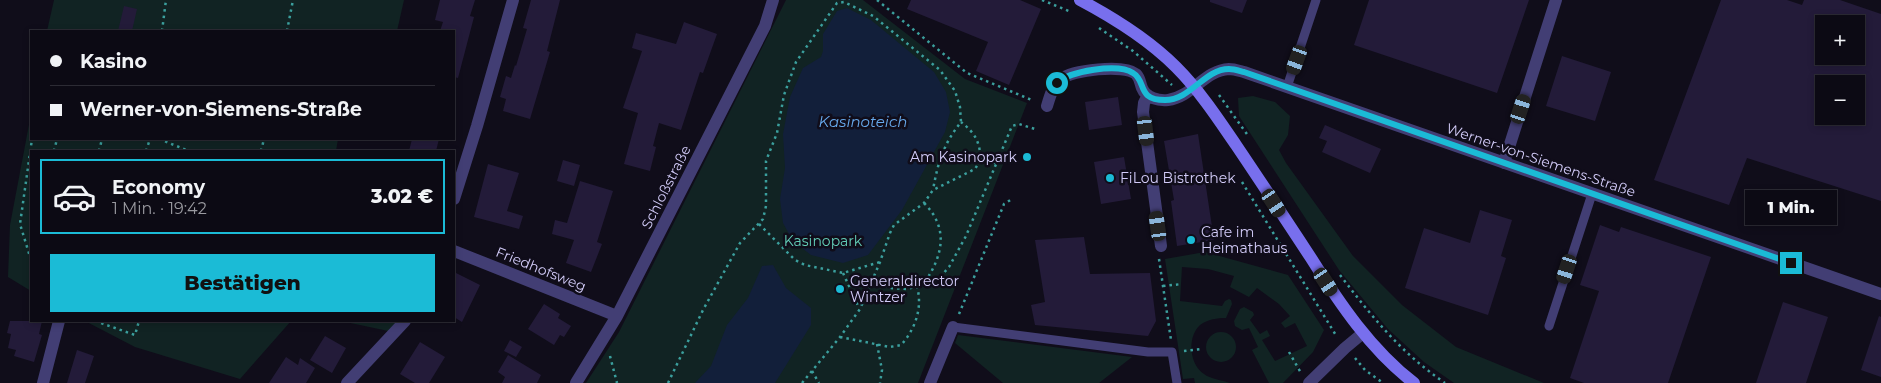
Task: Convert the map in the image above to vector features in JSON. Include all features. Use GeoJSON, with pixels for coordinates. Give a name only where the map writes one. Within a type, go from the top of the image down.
{"type":"FeatureCollection","features":[{"type":"Feature","properties":{"kind":"main road"},"geometry":{"type":"LineString","coordinates":[[1080,0],[1143,39],[1176,67],[1195,88],[1254,171],[1336,298],[1363,333],[1398,371],[1414,383]]}},
{"type":"Feature","properties":{"kind":"street"},"geometry":{"type":"LineString","coordinates":[[455,196],[513,0]]}},
{"type":"Feature","properties":{"kind":"street","name":"Schloßstraße"},"geometry":{"type":"LineString","coordinates":[[576,383],[618,316],[765,26],[773,0]]}},
{"type":"Feature","properties":{"kind":"street"},"geometry":{"type":"LineString","coordinates":[[1504,163],[1556,0]]}},
{"type":"Feature","properties":{"kind":"street"},"geometry":{"type":"LineString","coordinates":[[1047,106],[1053,90],[1062,78],[1069,75],[1111,68],[1121,68],[1136,74],[1140,80],[1142,90],[1148,96],[1165,100],[1184,96],[1195,88]]}},
{"type":"Feature","properties":{"kind":"street","name":"Werner-von-Siemens-Straße"},"geometry":{"type":"LineString","coordinates":[[1195,88],[1212,74],[1228,69],[1244,72],[1881,294]]}},
{"type":"Feature","properties":{"kind":"street"},"geometry":{"type":"LineString","coordinates":[[1148,96],[1144,103],[1143,112],[1161,246]]}},
{"type":"Feature","properties":{"kind":"street","name":"Friedhofsweg"},"geometry":{"type":"LineString","coordinates":[[455,251],[618,316]]}},
{"type":"Feature","properties":{"kind":"street"},"geometry":{"type":"LineString","coordinates":[[43,383],[60,322]]}},
{"type":"Feature","properties":{"kind":"street"},"geometry":{"type":"LineString","coordinates":[[352,381],[403,322]]}},
{"type":"Feature","properties":{"kind":"street"},"geometry":{"type":"LineString","coordinates":[[930,383],[953,327]]}},
{"type":"Feature","properties":{"kind":"street"},"geometry":{"type":"LineString","coordinates":[[1309,383],[1363,333]]}},
{"type":"Feature","properties":{"kind":"lane"},"geometry":{"type":"LineString","coordinates":[[1287,87],[1316,0]]}},
{"type":"Feature","properties":{"kind":"lane"},"geometry":{"type":"LineString","coordinates":[[1549,326],[1592,194]]}},
{"type":"Feature","properties":{"kind":"lane"},"geometry":{"type":"LineString","coordinates":[[953,327],[1148,352],[1172,352],[1177,383]]}},
{"type":"Feature","properties":{"kind":"path"},"geometry":{"type":"LineString","coordinates":[[162,30],[166,0]]}},
{"type":"Feature","properties":{"kind":"path"},"geometry":{"type":"LineString","coordinates":[[287,30],[293,0]]}},
{"type":"Feature","properties":{"kind":"path"},"geometry":{"type":"LineString","coordinates":[[877,0],[967,73],[1047,106]]}},
{"type":"Feature","properties":{"kind":"path"},"geometry":{"type":"LineString","coordinates":[[1042,0],[1074,14]]}},
{"type":"Feature","properties":{"kind":"path"},"geometry":{"type":"LineString","coordinates":[[668,383],[703,310],[740,243],[763,219],[766,206],[766,162],[777,133],[784,96],[796,62],[837,3],[844,2],[873,16],[940,70],[955,91],[960,107],[961,122],[952,134],[938,163],[933,190],[924,203],[894,226],[860,309],[802,383]]}},
{"type":"Feature","properties":{"kind":"path"},"geometry":{"type":"LineString","coordinates":[[1095,26],[1134,51],[1184,96]]}},
{"type":"Feature","properties":{"kind":"path"},"geometry":{"type":"LineString","coordinates":[[933,190],[975,169],[981,159],[979,143],[971,130],[961,122]]}},
{"type":"Feature","properties":{"kind":"path"},"geometry":{"type":"LineString","coordinates":[[872,282],[899,289],[935,280],[949,267],[966,236],[1012,126],[1019,124],[1038,130]]}},
{"type":"Feature","properties":{"kind":"path"},"geometry":{"type":"LineString","coordinates":[[161,140],[186,150]]}},
{"type":"Feature","properties":{"kind":"path"},"geometry":{"type":"LineString","coordinates":[[30,153],[20,224],[30,259]]}},
{"type":"Feature","properties":{"kind":"path"},"geometry":{"type":"LineString","coordinates":[[981,159],[996,163]]}},
{"type":"Feature","properties":{"kind":"path"},"geometry":{"type":"LineString","coordinates":[[1239,177],[1323,316],[1345,348],[1365,370],[1384,383]]}},
{"type":"Feature","properties":{"kind":"path"},"geometry":{"type":"LineString","coordinates":[[953,327],[1004,204],[1012,200]]}},
{"type":"Feature","properties":{"kind":"path"},"geometry":{"type":"LineString","coordinates":[[924,203],[932,211],[939,227],[941,241],[938,260],[925,283]]}},
{"type":"Feature","properties":{"kind":"path"},"geometry":{"type":"LineString","coordinates":[[759,224],[795,260],[805,265],[843,273],[880,262]]}},
{"type":"Feature","properties":{"kind":"path"},"geometry":{"type":"LineString","coordinates":[[1161,246],[1159,257],[1172,352],[1201,348]]}},
{"type":"Feature","properties":{"kind":"path"},"geometry":{"type":"LineString","coordinates":[[843,273],[860,309]]}},
{"type":"Feature","properties":{"kind":"path"},"geometry":{"type":"LineString","coordinates":[[1163,286],[1182,284]]}},
{"type":"Feature","properties":{"kind":"path"},"geometry":{"type":"LineString","coordinates":[[840,336],[896,347],[901,345],[912,329],[920,305],[917,286]]}},
{"type":"Feature","properties":{"kind":"path"},"geometry":{"type":"LineString","coordinates":[[98,322],[135,335],[139,322]]}},
{"type":"Feature","properties":{"kind":"path"},"geometry":{"type":"LineString","coordinates":[[604,338],[617,383]]}},
{"type":"Feature","properties":{"kind":"path"},"geometry":{"type":"LineString","coordinates":[[877,344],[882,370],[880,383]]}},
{"type":"Feature","properties":{"kind":"path"},"geometry":{"type":"LineString","coordinates":[[1289,352],[1298,370],[1309,383]]}},
{"type":"Feature","properties":{"kind":"path"},"geometry":{"type":"LineString","coordinates":[[812,371],[819,383]]}},
{"type":"Feature","properties":{"kind":"green space"},"geometry":{"type":"Polygon","coordinates":[[[54,0],[404,0],[397,30],[47,30],[54,0]]]}},
{"type":"Feature","properties":{"kind":"green space","name":"Kasinopark"},"geometry":{"type":"Polygon","coordinates":[[[786,0],[863,0],[965,79],[1027,103],[918,383],[586,383],[619,332],[786,0]]]}},
{"type":"Feature","properties":{"kind":"green space"},"geometry":{"type":"Polygon","coordinates":[[[1253,96],[1275,102],[1290,116],[1288,135],[1279,150],[1286,163],[1353,256],[1402,305],[1456,347],[1544,383],[1454,383],[1424,362],[1388,329],[1339,270],[1239,116],[1238,98],[1253,96]]]}},
{"type":"Feature","properties":{"kind":"green space"},"geometry":{"type":"Polygon","coordinates":[[[30,119],[30,140],[338,140],[336,150],[30,150],[30,290],[8,277],[10,225],[30,119]]]}},
{"type":"Feature","properties":{"kind":"green space"},"geometry":{"type":"Polygon","coordinates":[[[1205,252],[1288,275],[1324,330],[1313,352],[1283,383],[1269,383],[1252,350],[1258,347],[1249,328],[1242,330],[1235,326],[1234,321],[1240,309],[1244,307],[1253,312],[1254,315],[1250,320],[1260,334],[1267,330],[1270,336],[1262,340],[1275,361],[1307,346],[1295,323],[1285,328],[1281,323],[1290,316],[1279,304],[1257,288],[1249,297],[1230,287],[1234,276],[1208,269],[1182,267],[1180,301],[1222,306],[1229,299],[1232,304],[1226,318],[1213,319],[1200,325],[1193,336],[1192,343],[1193,357],[1199,370],[1209,377],[1230,383],[1195,383],[1194,378],[1183,379],[1165,259],[1205,252]]]}},
{"type":"Feature","properties":{"kind":"green space"},"geometry":{"type":"Polygon","coordinates":[[[87,322],[290,322],[240,379],[135,347],[87,322]]]}},
{"type":"Feature","properties":{"kind":"green space"},"geometry":{"type":"Polygon","coordinates":[[[346,322],[397,322],[393,332],[346,322]]]}},
{"type":"Feature","properties":{"kind":"green space"},"geometry":{"type":"Polygon","coordinates":[[[1221,332],[1227,333],[1235,341],[1235,353],[1227,361],[1221,362],[1215,361],[1207,353],[1206,347],[1207,341],[1215,333],[1221,332]]]}},
{"type":"Feature","properties":{"kind":"green space"},"geometry":{"type":"Polygon","coordinates":[[[958,335],[1132,357],[1099,383],[1003,383],[955,343],[958,335]]]}},
{"type":"Feature","properties":{"kind":"water","name":"Kasinoteich"},"geometry":{"type":"Polygon","coordinates":[[[847,8],[871,20],[934,72],[946,92],[950,112],[945,132],[902,210],[868,255],[843,263],[811,255],[793,241],[783,223],[780,199],[785,168],[783,134],[790,97],[803,68],[821,57],[823,34],[837,11],[847,8]]]}},
{"type":"Feature","properties":{"kind":"water"},"geometry":{"type":"Polygon","coordinates":[[[773,265],[786,288],[811,308],[811,325],[775,383],[695,383],[711,366],[727,325],[748,298],[762,266],[773,265]]]}},
{"type":"Feature","properties":{"kind":"building"},"geometry":{"type":"Polygon","coordinates":[[[440,0],[475,0],[470,16],[474,17],[458,78],[455,77],[455,30],[440,30],[443,22],[435,20],[440,0]]]}},
{"type":"Feature","properties":{"kind":"building"},"geometry":{"type":"Polygon","coordinates":[[[531,0],[560,0],[547,51],[550,52],[530,119],[503,111],[506,99],[500,97],[506,76],[511,78],[516,66],[527,29],[523,28],[531,0]]]}},
{"type":"Feature","properties":{"kind":"building"},"geometry":{"type":"Polygon","coordinates":[[[911,0],[1020,0],[1041,9],[1009,85],[976,71],[988,42],[907,9],[911,0]]]}},
{"type":"Feature","properties":{"kind":"building"},"geometry":{"type":"Polygon","coordinates":[[[1210,0],[1247,0],[1242,13],[1210,2],[1210,0]]]}},
{"type":"Feature","properties":{"kind":"building"},"geometry":{"type":"Polygon","coordinates":[[[1369,0],[1529,0],[1497,93],[1354,45],[1369,0]]]}},
{"type":"Feature","properties":{"kind":"building"},"geometry":{"type":"Polygon","coordinates":[[[1721,0],[1787,0],[1802,5],[1804,0],[1840,0],[1881,14],[1881,201],[1747,158],[1729,205],[1654,180],[1721,0]]]}},
{"type":"Feature","properties":{"kind":"building"},"geometry":{"type":"Polygon","coordinates":[[[124,6],[137,9],[132,30],[118,30],[124,6]]]}},
{"type":"Feature","properties":{"kind":"building"},"geometry":{"type":"Polygon","coordinates":[[[684,22],[717,34],[703,73],[700,72],[681,130],[659,123],[653,146],[656,147],[650,171],[624,164],[638,113],[623,108],[642,51],[632,48],[636,33],[676,44],[684,22]]]}},
{"type":"Feature","properties":{"kind":"building"},"geometry":{"type":"Polygon","coordinates":[[[1562,56],[1611,72],[1595,121],[1546,106],[1562,56]]]}},
{"type":"Feature","properties":{"kind":"building"},"geometry":{"type":"Polygon","coordinates":[[[1118,97],[1122,125],[1089,130],[1085,102],[1118,97]]]}},
{"type":"Feature","properties":{"kind":"building"},"geometry":{"type":"Polygon","coordinates":[[[1325,125],[1381,149],[1370,173],[1322,152],[1327,141],[1319,138],[1325,125]]]}},
{"type":"Feature","properties":{"kind":"building"},"geometry":{"type":"Polygon","coordinates":[[[1198,134],[1214,240],[1177,246],[1171,201],[1174,200],[1164,141],[1198,134]]]}},
{"type":"Feature","properties":{"kind":"building"},"geometry":{"type":"Polygon","coordinates":[[[412,140],[439,140],[436,150],[409,150],[412,140]]]}},
{"type":"Feature","properties":{"kind":"building"},"geometry":{"type":"Polygon","coordinates":[[[1124,157],[1131,199],[1101,204],[1094,162],[1124,157]]]}},
{"type":"Feature","properties":{"kind":"building"},"geometry":{"type":"Polygon","coordinates":[[[563,160],[580,165],[574,186],[557,181],[563,160]]]}},
{"type":"Feature","properties":{"kind":"building"},"geometry":{"type":"Polygon","coordinates":[[[488,164],[519,173],[507,211],[523,216],[519,229],[474,217],[488,164]]]}},
{"type":"Feature","properties":{"kind":"building"},"geometry":{"type":"Polygon","coordinates":[[[580,181],[613,191],[597,242],[602,244],[591,272],[566,263],[574,240],[552,234],[555,220],[567,223],[580,181]]]}},
{"type":"Feature","properties":{"kind":"building"},"geometry":{"type":"Polygon","coordinates":[[[1480,210],[1512,220],[1501,256],[1506,258],[1488,315],[1405,288],[1424,228],[1470,243],[1480,210]]]}},
{"type":"Feature","properties":{"kind":"building"},"geometry":{"type":"Polygon","coordinates":[[[1600,225],[1619,232],[1621,227],[1711,257],[1668,383],[1584,383],[1570,378],[1599,291],[1580,285],[1600,225]]]}},
{"type":"Feature","properties":{"kind":"building"},"geometry":{"type":"Polygon","coordinates":[[[1084,237],[1090,274],[1150,273],[1156,321],[1148,336],[1035,325],[1031,305],[1045,302],[1035,240],[1084,237]]]}},
{"type":"Feature","properties":{"kind":"building"},"geometry":{"type":"Polygon","coordinates":[[[455,272],[480,285],[462,322],[455,318],[455,272]]]}},
{"type":"Feature","properties":{"kind":"building"},"geometry":{"type":"Polygon","coordinates":[[[1783,302],[1828,317],[1806,383],[1756,383],[1783,302]]]}},
{"type":"Feature","properties":{"kind":"building"},"geometry":{"type":"Polygon","coordinates":[[[544,304],[560,314],[558,318],[571,326],[564,337],[560,335],[554,345],[528,329],[544,304]]]}},
{"type":"Feature","properties":{"kind":"building"},"geometry":{"type":"Polygon","coordinates":[[[1879,316],[1881,317],[1881,377],[1861,370],[1879,316]]]}},
{"type":"Feature","properties":{"kind":"building"},"geometry":{"type":"Polygon","coordinates":[[[10,321],[42,322],[39,334],[42,335],[34,362],[14,356],[16,350],[8,348],[11,334],[7,333],[10,321]]]}},
{"type":"Feature","properties":{"kind":"building"},"geometry":{"type":"Polygon","coordinates":[[[325,336],[346,348],[332,373],[310,360],[325,336]]]}},
{"type":"Feature","properties":{"kind":"building"},"geometry":{"type":"Polygon","coordinates":[[[510,340],[522,347],[516,357],[504,351],[510,340]]]}},
{"type":"Feature","properties":{"kind":"building"},"geometry":{"type":"Polygon","coordinates":[[[420,342],[445,357],[429,383],[415,383],[400,374],[420,342]]]}},
{"type":"Feature","properties":{"kind":"building"},"geometry":{"type":"Polygon","coordinates":[[[77,350],[94,356],[85,383],[67,383],[77,350]]]}},
{"type":"Feature","properties":{"kind":"building"},"geometry":{"type":"Polygon","coordinates":[[[508,355],[541,375],[537,383],[502,383],[505,377],[498,372],[508,355]]]}},
{"type":"Feature","properties":{"kind":"building"},"geometry":{"type":"Polygon","coordinates":[[[286,357],[298,365],[300,358],[315,368],[306,383],[269,383],[286,357]]]}},
{"type":"Feature","properties":{"kind":"place","name":"Am Kasinopark"},"geometry":{"type":"Point","coordinates":[1027,157]}},
{"type":"Feature","properties":{"kind":"place","name":"FiLou Bistrothek"},"geometry":{"type":"Point","coordinates":[1110,178]}},
{"type":"Feature","properties":{"kind":"place","name":"Cafe im Heimathaus"},"geometry":{"type":"Point","coordinates":[1191,240]}},
{"type":"Feature","properties":{"kind":"place","name":"Generaldirector Wintzer"},"geometry":{"type":"Point","coordinates":[840,289]}},
{"type":"Feature","properties":{"kind":"route"},"geometry":{"type":"LineString","coordinates":[[1057,83],[1069,75],[1121,68],[1136,74],[1140,80],[1142,90],[1148,96],[1165,100],[1184,96],[1212,74],[1228,69],[1244,72],[1791,263]]}}]}
